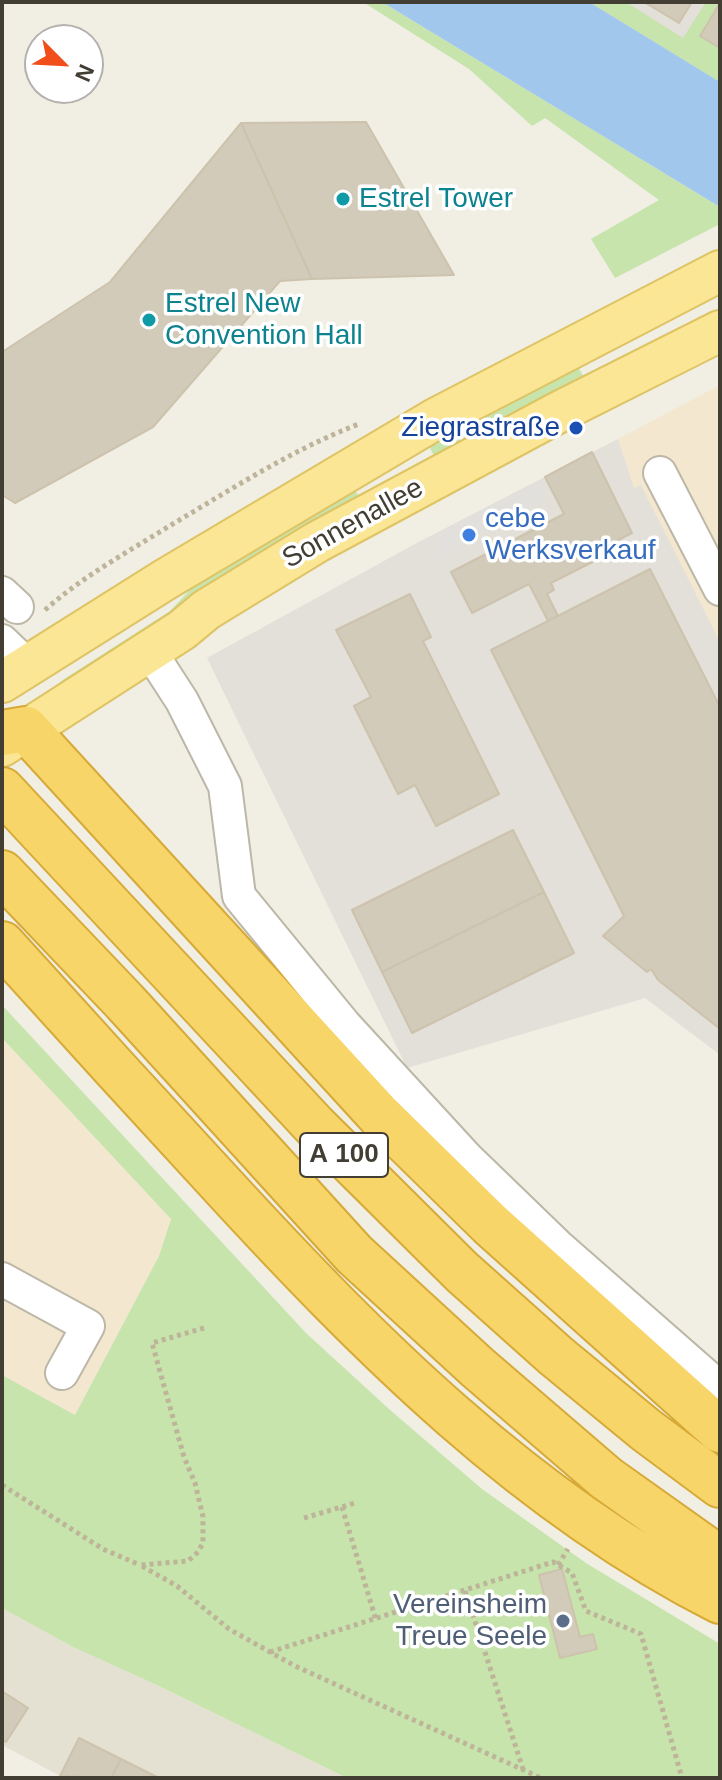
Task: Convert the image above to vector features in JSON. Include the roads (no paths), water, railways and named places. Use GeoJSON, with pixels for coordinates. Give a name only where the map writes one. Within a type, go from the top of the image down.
{"type":"FeatureCollection","features":[{"type":"Feature","properties":{"kind":"highway"},"geometry":{"type":"LineString","coordinates":[[13,740],[379,1115],[490,1224],[720,1430]]}},
{"type":"Feature","properties":{"kind":"highway","name":"A 100"},"geometry":{"type":"LineString","coordinates":[[2,790],[314,1125],[462,1272],[579,1375],[720,1485]]}},
{"type":"Feature","properties":{"kind":"highway","name":"A 100"},"geometry":{"type":"LineString","coordinates":[[2,873],[125,1002],[354,1254],[477,1367],[606,1478],[720,1559]]}},
{"type":"Feature","properties":{"kind":"highway"},"geometry":{"type":"LineString","coordinates":[[2,944],[321,1293],[396,1365],[496,1453],[561,1505],[678,1580],[720,1601]]}},
{"type":"Feature","properties":{"kind":"main road","name":"Sonnenallee"},"geometry":{"type":"LineString","coordinates":[[11,663],[166,579],[437,418],[609,329],[714,289]]}},
{"type":"Feature","properties":{"kind":"main road","name":"Sonnenallee"},"geometry":{"type":"LineString","coordinates":[[13,740],[182,630],[206,610],[317,542],[720,331]]}},
{"type":"Feature","properties":{"kind":"lane"},"geometry":{"type":"LineString","coordinates":[[660,473],[720,589]]}},
{"type":"Feature","properties":{"kind":"lane"},"geometry":{"type":"LineString","coordinates":[[149,650],[182,701],[225,786],[239,896],[344,1024],[467,1158],[558,1246],[720,1388]]}},
{"type":"Feature","properties":{"kind":"lane"},"geometry":{"type":"LineString","coordinates":[[2,1279],[88,1326],[62,1373]]}},
{"type":"Feature","properties":{"kind":"water"},"geometry":{"type":"Polygon","coordinates":[[[382,2],[589,2],[720,82],[720,207],[382,2]]]}},
{"type":"Feature","properties":{"kind":"place","name":"Estrel Tower"},"geometry":{"type":"Point","coordinates":[343,199]}},
{"type":"Feature","properties":{"kind":"place","name":"Estrel New Convention Hall"},"geometry":{"type":"Point","coordinates":[149,320]}},
{"type":"Feature","properties":{"kind":"place","name":"Ziegrastraße"},"geometry":{"type":"Point","coordinates":[576,428]}},
{"type":"Feature","properties":{"kind":"place","name":"cebe Werksverkauf"},"geometry":{"type":"Point","coordinates":[469,535]}},
{"type":"Feature","properties":{"kind":"place","name":"Vereinsheim Treue Seele"},"geometry":{"type":"Point","coordinates":[563,1621]}}]}
